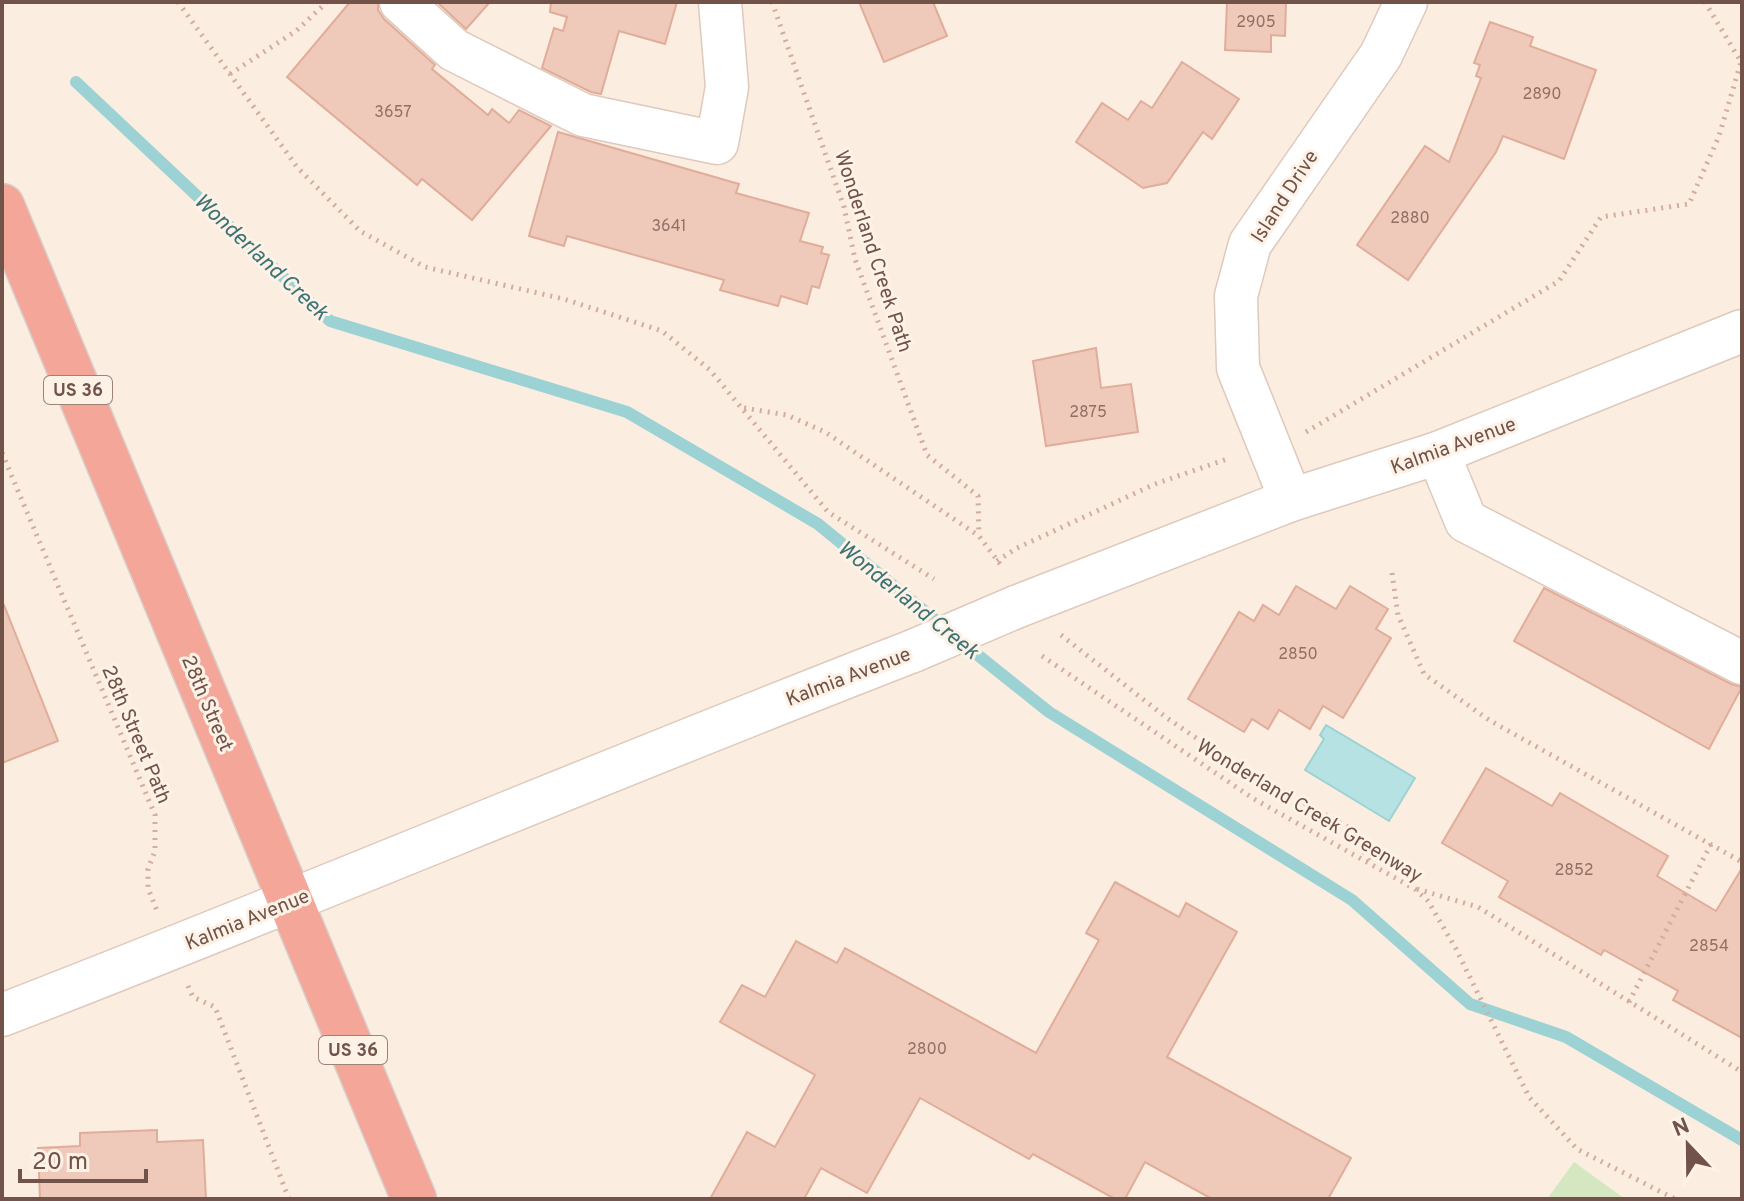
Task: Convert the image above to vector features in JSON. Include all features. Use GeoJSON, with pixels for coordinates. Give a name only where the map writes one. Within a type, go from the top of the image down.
{"type":"FeatureCollection","features":[{"type":"Feature","properties":{"kind":"highway","name":"28th Street"},"geometry":{"type":"LineString","coordinates":[[2,206],[414,1199]]}},
{"type":"Feature","properties":{"kind":"street"},"geometry":{"type":"LineString","coordinates":[[401,2],[454,50],[583,115],[717,143],[727,87],[720,2]]}},
{"type":"Feature","properties":{"kind":"street","name":"Island Drive"},"geometry":{"type":"LineString","coordinates":[[1291,500],[1238,368],[1236,296],[1250,244],[1381,55],[1406,2]]}},
{"type":"Feature","properties":{"kind":"street","name":"Kalmia Avenue"},"geometry":{"type":"LineString","coordinates":[[2,1015],[292,901],[1016,607],[1291,500],[1438,453],[1742,331]]}},
{"type":"Feature","properties":{"kind":"street"},"geometry":{"type":"LineString","coordinates":[[1438,453],[1466,521],[1742,663]]}},
{"type":"Feature","properties":{"kind":"path"},"geometry":{"type":"LineString","coordinates":[[178,2],[297,167],[360,231],[425,267],[564,299],[662,331],[710,370],[828,512],[934,579]]}},
{"type":"Feature","properties":{"kind":"path"},"geometry":{"type":"LineString","coordinates":[[230,74],[296,31],[327,2]]}},
{"type":"Feature","properties":{"kind":"path","name":"Wonderland Creek Path"},"geometry":{"type":"LineString","coordinates":[[772,2],[844,207],[855,259],[927,455],[978,496],[979,536]]}},
{"type":"Feature","properties":{"kind":"path"},"geometry":{"type":"LineString","coordinates":[[742,407],[787,415],[825,432],[979,536],[997,561],[1017,548],[1155,484],[1230,458],[1271,452],[1559,281],[1601,217],[1689,204],[1719,136],[1741,62],[1705,2]]}},
{"type":"Feature","properties":{"kind":"path","name":"28th Street Path"},"geometry":{"type":"LineString","coordinates":[[2,453],[155,815],[155,851],[148,869],[148,888],[193,997],[215,1007],[289,1199]]}},
{"type":"Feature","properties":{"kind":"path"},"geometry":{"type":"LineString","coordinates":[[1392,573],[1398,615],[1424,674],[1489,720],[1742,862]]}},
{"type":"Feature","properties":{"kind":"path"},"geometry":{"type":"LineString","coordinates":[[1062,636],[1167,718],[1231,762],[1351,829],[1372,865]]}},
{"type":"Feature","properties":{"kind":"path","name":"Wonderland Creek Greenway"},"geometry":{"type":"LineString","coordinates":[[1042,656],[1254,799],[1415,889],[1428,901],[1456,949],[1529,1097],[1577,1149],[1675,1199]]}},
{"type":"Feature","properties":{"kind":"path"},"geometry":{"type":"LineString","coordinates":[[1629,1002],[1711,844]]}},
{"type":"Feature","properties":{"kind":"path"},"geometry":{"type":"LineString","coordinates":[[1415,889],[1478,907],[1742,1072]]}},
{"type":"Feature","properties":{"kind":"green space"},"geometry":{"type":"Polygon","coordinates":[[[1574,1162],[1625,1199],[1547,1199],[1574,1162]]]}},
{"type":"Feature","properties":{"kind":"water"},"geometry":{"type":"Polygon","coordinates":[[[1326,725],[1415,778],[1389,821],[1305,770],[1324,739],[1320,735],[1326,725]]]}},
{"type":"Feature","properties":{"kind":"building"},"geometry":{"type":"Polygon","coordinates":[[[350,2],[378,2],[378,10],[384,19],[435,65],[432,69],[488,115],[492,109],[509,123],[519,110],[551,126],[472,220],[422,179],[417,185],[287,77],[350,2]]]}},
{"type":"Feature","properties":{"kind":"building"},"geometry":{"type":"Polygon","coordinates":[[[437,2],[490,2],[466,29],[437,2]]]}},
{"type":"Feature","properties":{"kind":"building"},"geometry":{"type":"Polygon","coordinates":[[[551,2],[677,2],[665,44],[619,31],[601,94],[542,68],[554,28],[563,31],[567,17],[550,12],[551,2]]]}},
{"type":"Feature","properties":{"kind":"building"},"geometry":{"type":"Polygon","coordinates":[[[859,2],[933,2],[947,36],[884,62],[859,2]]]}},
{"type":"Feature","properties":{"kind":"building"},"geometry":{"type":"Polygon","coordinates":[[[1227,2],[1286,2],[1285,36],[1271,35],[1271,52],[1225,50],[1227,2]]]}},
{"type":"Feature","properties":{"kind":"building"},"geometry":{"type":"Polygon","coordinates":[[[1490,22],[1533,37],[1530,46],[1596,70],[1564,159],[1503,136],[1496,152],[1408,280],[1357,245],[1425,146],[1449,162],[1481,78],[1476,76],[1480,65],[1474,63],[1490,22]]]}},
{"type":"Feature","properties":{"kind":"building"},"geometry":{"type":"Polygon","coordinates":[[[1182,62],[1239,99],[1212,139],[1203,132],[1167,183],[1143,188],[1076,142],[1102,103],[1128,120],[1141,101],[1152,108],[1182,62]]]}},
{"type":"Feature","properties":{"kind":"building"},"geometry":{"type":"Polygon","coordinates":[[[558,132],[739,184],[736,193],[809,213],[800,241],[823,247],[821,253],[829,255],[819,288],[812,286],[807,304],[781,296],[778,306],[720,290],[724,280],[567,236],[564,246],[529,236],[558,132]]]}},
{"type":"Feature","properties":{"kind":"building"},"geometry":{"type":"Polygon","coordinates":[[[1096,348],[1101,388],[1131,384],[1138,432],[1046,446],[1033,361],[1096,348]]]}},
{"type":"Feature","properties":{"kind":"building"},"geometry":{"type":"Polygon","coordinates":[[[1296,586],[1336,609],[1350,586],[1388,609],[1376,629],[1391,638],[1343,718],[1323,706],[1310,729],[1279,710],[1268,729],[1252,719],[1244,732],[1188,699],[1239,612],[1254,621],[1263,605],[1279,615],[1296,586]]]}},
{"type":"Feature","properties":{"kind":"building"},"geometry":{"type":"Polygon","coordinates":[[[1544,588],[1742,687],[1709,749],[1514,641],[1544,588]]]}},
{"type":"Feature","properties":{"kind":"building"},"geometry":{"type":"Polygon","coordinates":[[[2,606],[58,741],[2,763],[2,606]]]}},
{"type":"Feature","properties":{"kind":"building"},"geometry":{"type":"Polygon","coordinates":[[[1486,768],[1552,806],[1560,793],[1668,856],[1657,876],[1716,911],[1742,868],[1742,1038],[1673,1000],[1678,991],[1604,950],[1601,955],[1499,897],[1508,881],[1442,843],[1486,768]]]}},
{"type":"Feature","properties":{"kind":"building"},"geometry":{"type":"Polygon","coordinates":[[[1115,882],[1179,917],[1186,903],[1237,932],[1167,1057],[1351,1158],[1328,1199],[1212,1199],[1145,1162],[1125,1199],[1115,1199],[1033,1154],[1029,1159],[920,1098],[867,1193],[821,1168],[804,1199],[710,1199],[747,1132],[775,1147],[815,1075],[720,1022],[742,985],[765,997],[796,941],[837,963],[845,948],[1036,1053],[1099,940],[1086,933],[1115,882]]]}},
{"type":"Feature","properties":{"kind":"building"},"geometry":{"type":"Polygon","coordinates":[[[157,1130],[157,1142],[203,1140],[206,1199],[40,1199],[38,1148],[80,1146],[80,1133],[157,1130]]]}},
{"type":"Feature","properties":{"kind":"waterway","name":"Wonderland Creek"},"geometry":{"type":"LineString","coordinates":[[76,82],[330,321],[627,412],[818,524],[945,628]]}},
{"type":"Feature","properties":{"kind":"waterway","name":"Wonderland Creek"},"geometry":{"type":"LineString","coordinates":[[959,640],[1049,712],[1352,900],[1470,1004],[1566,1037],[1742,1140]]}}]}
